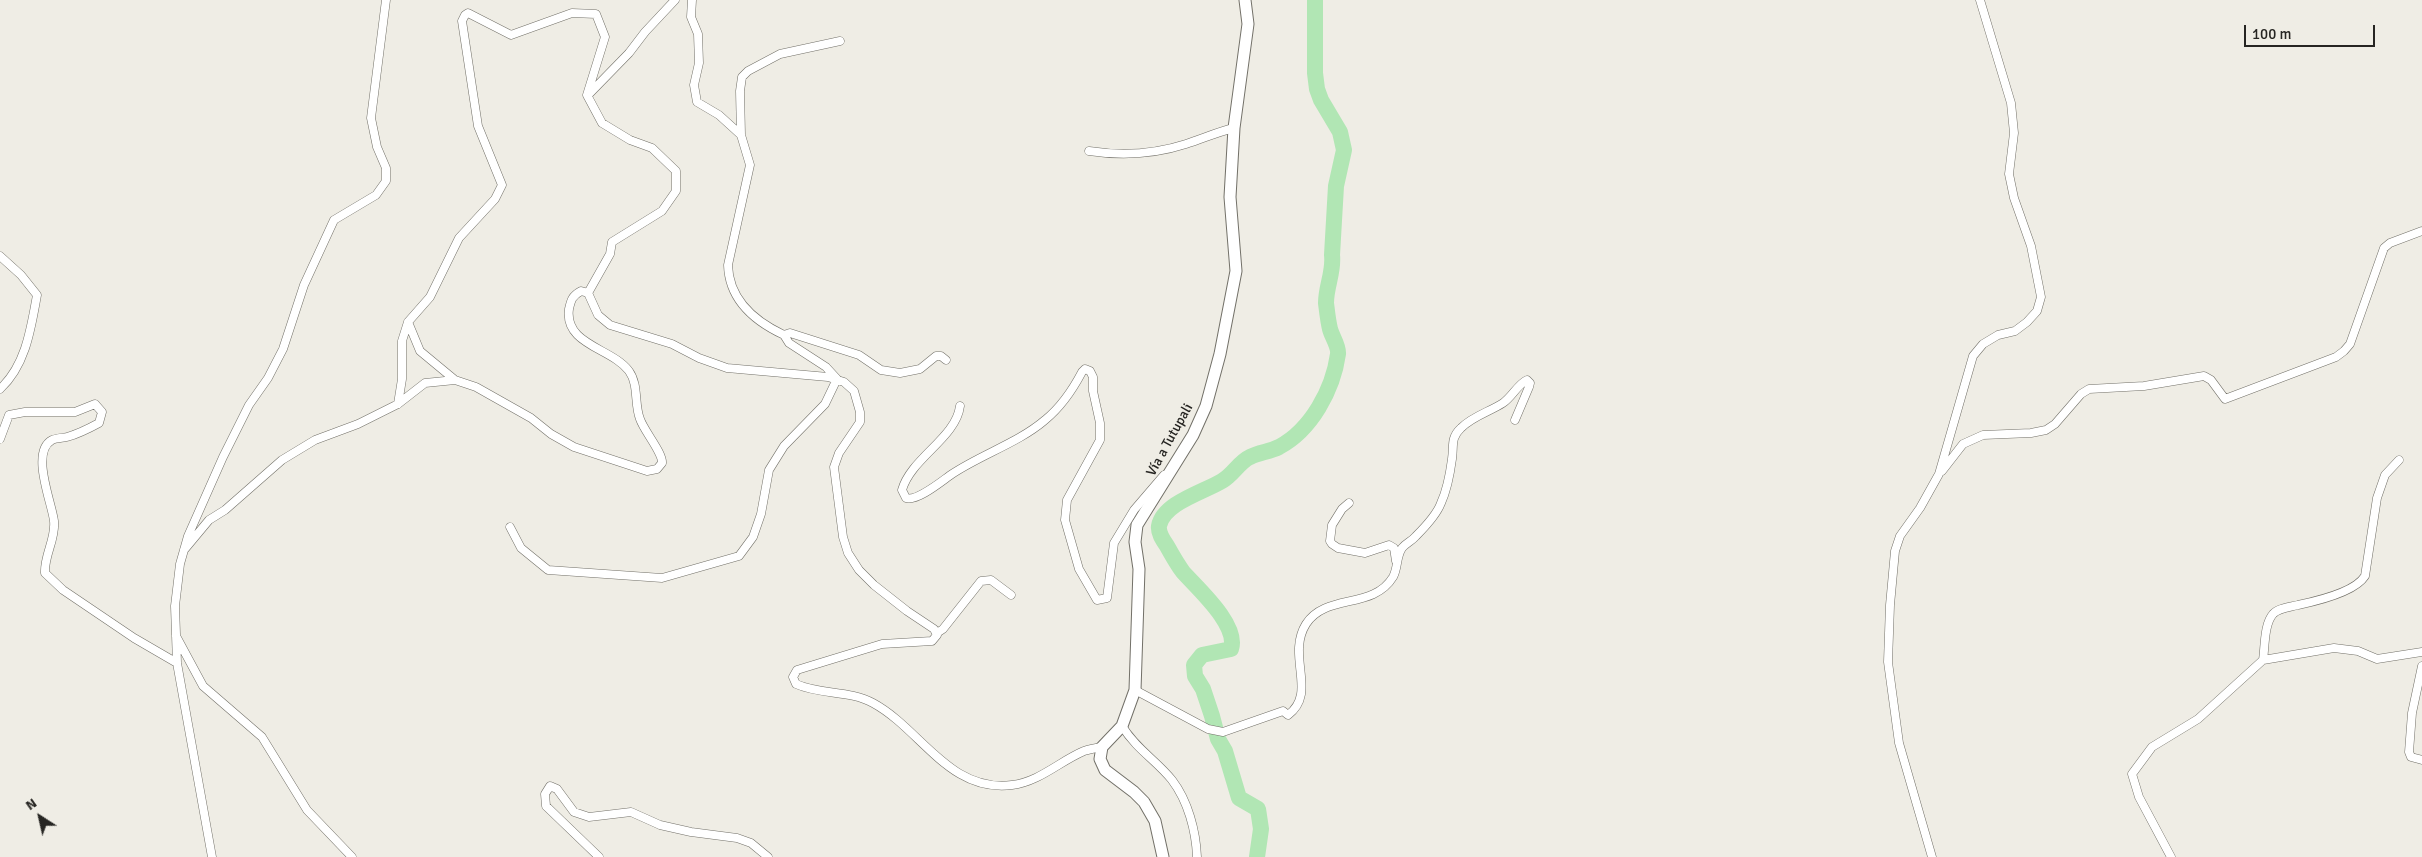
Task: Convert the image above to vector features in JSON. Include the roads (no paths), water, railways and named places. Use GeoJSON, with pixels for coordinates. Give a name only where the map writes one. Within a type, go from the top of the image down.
{"type":"FeatureCollection","features":[{"type":"Feature","properties":{"kind":"street"},"geometry":{"type":"LineString","coordinates":[[212,857],[177,663],[175,634],[176,592],[184,550],[223,458],[250,405],[268,378],[283,349],[304,285],[334,220],[376,195],[386,182],[386,168],[377,147],[371,118],[386,0]]}},
{"type":"Feature","properties":{"kind":"street"},"geometry":{"type":"LineString","coordinates":[[587,95],[629,53],[644,32],[675,0]]}},
{"type":"Feature","properties":{"kind":"street"},"geometry":{"type":"LineString","coordinates":[[692,0],[691,17],[698,34],[699,64],[694,85],[697,102],[719,115],[741,135]]}},
{"type":"Feature","properties":{"kind":"street","name":"Vía a Tutupali"},"geometry":{"type":"LineString","coordinates":[[1102,747],[1122,726],[1135,690],[1139,569],[1135,542],[1136,525],[1193,435],[1206,406],[1220,354],[1233,291],[1236,271],[1230,197],[1234,128],[1248,24],[1245,0]]}},
{"type":"Feature","properties":{"kind":"street"},"geometry":{"type":"LineString","coordinates":[[1939,474],[1973,356],[1983,344],[1998,335],[2015,331],[2027,322],[2037,311],[2041,297],[2031,246],[2014,198],[2009,174],[2014,133],[2012,103],[1980,0]]}},
{"type":"Feature","properties":{"kind":"street"},"geometry":{"type":"LineString","coordinates":[[398,404],[402,380],[402,340],[408,322],[430,297],[459,238],[495,198],[502,185],[478,126],[462,21],[468,13],[511,35],[572,13],[596,14],[605,37],[587,95],[602,123],[630,140],[652,148],[676,170],[676,191],[662,211],[612,242],[607,260],[588,293]]}},
{"type":"Feature","properties":{"kind":"street"},"geometry":{"type":"LineString","coordinates":[[837,379],[826,367],[789,343],[784,335],[769,328],[753,315],[732,291],[728,278],[728,266],[750,165],[741,135],[740,90],[742,77],[748,71],[780,54],[840,41]]}},
{"type":"Feature","properties":{"kind":"street"},"geometry":{"type":"LineString","coordinates":[[1089,151],[1108,154],[1145,153],[1184,145],[1234,128]]}},
{"type":"Feature","properties":{"kind":"street"},"geometry":{"type":"LineString","coordinates":[[1932,857],[1900,743],[1888,662],[1890,605],[1900,536],[1920,508],[1939,474],[1964,444],[1972,439],[1983,435],[2031,433],[2046,430],[2055,424],[2081,394],[2089,390],[2144,386],[2204,376],[2211,380],[2220,395],[2225,399],[2336,358],[2350,344],[2384,248],[2390,243],[2422,231]]}},
{"type":"Feature","properties":{"kind":"street"},"geometry":{"type":"LineString","coordinates":[[0,256],[21,275],[37,295],[30,330],[18,367],[10,380],[0,389]]}},
{"type":"Feature","properties":{"kind":"street"},"geometry":{"type":"LineString","coordinates":[[408,322],[420,351],[455,380],[476,387],[531,418],[551,434],[574,447],[647,471],[657,469],[662,463],[662,456],[644,431],[639,418],[632,376],[615,358],[578,336],[568,318],[570,301],[574,295],[580,291],[588,293]]}},
{"type":"Feature","properties":{"kind":"street"},"geometry":{"type":"LineString","coordinates":[[588,293],[598,315],[610,325],[672,344],[714,364],[727,368],[837,379],[844,382],[854,391],[860,412],[860,422],[839,453],[834,467],[843,537],[848,553],[859,570],[874,584],[937,633]]}},
{"type":"Feature","properties":{"kind":"street"},"geometry":{"type":"LineString","coordinates":[[784,335],[790,333],[859,355],[882,370],[900,373],[920,369],[936,356],[944,357],[946,360]]}},
{"type":"Feature","properties":{"kind":"street"},"geometry":{"type":"LineString","coordinates":[[960,406],[959,415],[917,463],[904,483],[902,490],[906,498],[915,498],[954,472],[1021,437],[1044,421],[1059,407],[1082,372],[1085,369],[1090,370],[1093,376],[1093,391],[1100,423],[1100,440],[1067,500],[1065,520],[1079,569],[1097,600],[1107,598],[1114,543],[1138,504],[1166,472],[1173,468]]}},
{"type":"Feature","properties":{"kind":"street"},"geometry":{"type":"LineString","coordinates":[[510,526],[521,548],[548,570],[662,578],[739,556],[753,537],[761,514],[769,470],[784,446],[825,404],[837,379]]}},
{"type":"Feature","properties":{"kind":"street"},"geometry":{"type":"LineString","coordinates":[[184,550],[209,520],[225,510],[282,460],[315,440],[358,424],[398,404],[425,383],[455,380]]}},
{"type":"Feature","properties":{"kind":"street"},"geometry":{"type":"LineString","coordinates":[[1135,690],[1212,730],[1223,732],[1283,711],[1288,716],[1299,704],[1303,694],[1298,649],[1306,625],[1317,611],[1342,603],[1360,600],[1374,594],[1393,576],[1402,548],[1423,529],[1441,506],[1453,457],[1452,444],[1455,434],[1462,426],[1483,412],[1509,399],[1527,380],[1530,383],[1529,387],[1514,420]]}},
{"type":"Feature","properties":{"kind":"street"},"geometry":{"type":"LineString","coordinates":[[0,439],[9,415],[25,412],[75,412],[95,404],[102,412],[99,423],[84,431],[52,441],[46,448],[43,460],[44,483],[55,522],[45,573],[63,590],[134,638],[177,663]]}},
{"type":"Feature","properties":{"kind":"street"},"geometry":{"type":"LineString","coordinates":[[2263,660],[2269,620],[2278,610],[2354,588],[2361,583],[2365,576],[2377,498],[2385,475],[2399,460]]}},
{"type":"Feature","properties":{"kind":"street"},"geometry":{"type":"LineString","coordinates":[[1350,503],[1342,509],[1332,526],[1330,537],[1332,544],[1338,548],[1365,553],[1390,545],[1394,548],[1396,566]]}},
{"type":"Feature","properties":{"kind":"street"},"geometry":{"type":"LineString","coordinates":[[1011,596],[991,580],[981,581],[960,609],[932,640],[882,644],[797,670],[793,680],[796,684],[804,687],[830,691],[871,702],[899,721],[952,770],[989,784],[1005,786],[1028,782],[1084,751],[1102,747],[1100,759],[1105,770],[1144,802],[1155,821],[1163,857]]}},
{"type":"Feature","properties":{"kind":"street"},"geometry":{"type":"LineString","coordinates":[[175,634],[203,686],[262,737],[307,810],[352,857]]}},
{"type":"Feature","properties":{"kind":"street"},"geometry":{"type":"LineString","coordinates":[[2171,857],[2138,797],[2132,774],[2152,747],[2198,719],[2263,660],[2334,648],[2358,651],[2377,659],[2422,652]]}},
{"type":"Feature","properties":{"kind":"street"},"geometry":{"type":"LineString","coordinates":[[2422,666],[2412,713],[2409,752],[2412,757],[2422,760]]}},
{"type":"Feature","properties":{"kind":"street"},"geometry":{"type":"LineString","coordinates":[[1122,726],[1132,742],[1164,772],[1181,794],[1197,840],[1197,857]]}},
{"type":"Feature","properties":{"kind":"street"},"geometry":{"type":"LineString","coordinates":[[599,857],[546,806],[545,794],[550,786],[557,789],[574,812],[589,817],[631,812],[660,825],[691,832],[737,838],[751,843],[768,857]]}},
{"type":"Feature","properties":{"kind":"waterway"},"geometry":{"type":"LineString","coordinates":[[1257,857],[1261,829],[1258,809],[1239,798],[1203,689],[1195,676],[1194,665],[1202,655],[1231,649],[1232,639],[1229,629],[1216,608],[1179,566],[1161,536],[1159,526],[1162,518],[1168,511],[1185,499],[1222,481],[1246,459],[1272,450],[1291,440],[1319,408],[1326,395],[1335,368],[1338,351],[1330,329],[1326,303],[1332,267],[1336,186],[1344,150],[1340,132],[1321,100],[1317,89],[1315,73],[1315,0]]}}]}
